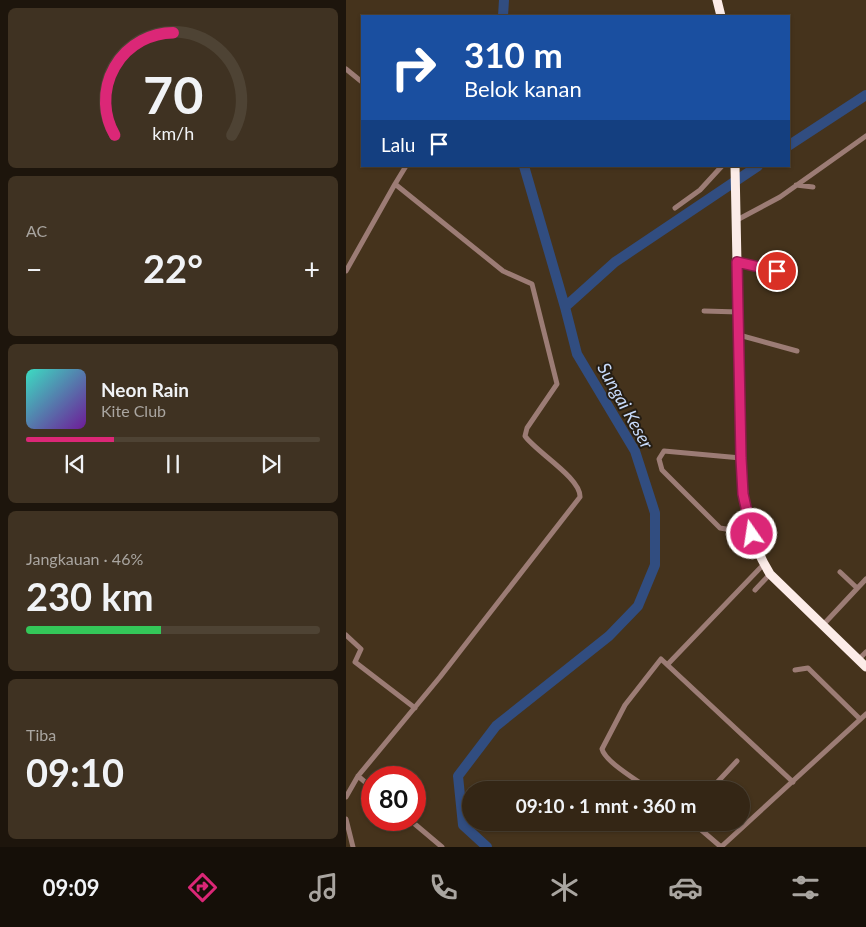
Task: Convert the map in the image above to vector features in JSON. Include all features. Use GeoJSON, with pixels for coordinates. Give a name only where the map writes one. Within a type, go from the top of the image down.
{"type":"FeatureCollection","features":[{"type":"Feature","properties":{"kind":"highway"},"geometry":{"type":"LineString","coordinates":[[717,0],[721,15]]}},
{"type":"Feature","properties":{"kind":"highway"},"geometry":{"type":"LineString","coordinates":[[735,167],[741,458],[743,494],[749,522],[764,564],[770,574],[866,667]]}},
{"type":"Feature","properties":{"kind":"street"},"geometry":{"type":"LineString","coordinates":[[346,69],[361,81]]}},
{"type":"Feature","properties":{"kind":"street"},"geometry":{"type":"LineString","coordinates":[[737,216],[755,212],[796,186],[866,136]]}},
{"type":"Feature","properties":{"kind":"street"},"geometry":{"type":"LineString","coordinates":[[346,272],[405,167]]}},
{"type":"Feature","properties":{"kind":"street"},"geometry":{"type":"LineString","coordinates":[[675,208],[700,190],[721,167]]}},
{"type":"Feature","properties":{"kind":"street"},"geometry":{"type":"LineString","coordinates":[[346,797],[358,776],[415,708],[500,597],[576,504],[581,494],[567,476],[525,436],[527,428],[557,384],[532,284],[503,270],[396,185]]}},
{"type":"Feature","properties":{"kind":"street"},"geometry":{"type":"LineString","coordinates":[[796,186],[813,187]]}},
{"type":"Feature","properties":{"kind":"street"},"geometry":{"type":"LineString","coordinates":[[737,262],[777,271]]}},
{"type":"Feature","properties":{"kind":"street"},"geometry":{"type":"LineString","coordinates":[[704,311],[738,312]]}},
{"type":"Feature","properties":{"kind":"street"},"geometry":{"type":"LineString","coordinates":[[739,335],[797,351]]}},
{"type":"Feature","properties":{"kind":"street"},"geometry":{"type":"LineString","coordinates":[[741,458],[664,451],[658,459],[662,470],[720,528],[732,530],[749,522]]}},
{"type":"Feature","properties":{"kind":"street"},"geometry":{"type":"LineString","coordinates":[[668,664],[764,564]]}},
{"type":"Feature","properties":{"kind":"street"},"geometry":{"type":"LineString","coordinates":[[840,572],[858,588]]}},
{"type":"Feature","properties":{"kind":"street"},"geometry":{"type":"LineString","coordinates":[[755,590],[770,574]]}},
{"type":"Feature","properties":{"kind":"street"},"geometry":{"type":"LineString","coordinates":[[822,626],[866,579]]}},
{"type":"Feature","properties":{"kind":"street"},"geometry":{"type":"LineString","coordinates":[[346,635],[360,647],[355,662],[415,708]]}},
{"type":"Feature","properties":{"kind":"street"},"geometry":{"type":"LineString","coordinates":[[858,660],[866,652]]}},
{"type":"Feature","properties":{"kind":"street"},"geometry":{"type":"LineString","coordinates":[[638,781],[603,754],[602,749],[625,705],[657,661],[661,659],[793,782]]}},
{"type":"Feature","properties":{"kind":"street"},"geometry":{"type":"LineString","coordinates":[[795,670],[808,668],[860,719]]}},
{"type":"Feature","properties":{"kind":"street"},"geometry":{"type":"LineString","coordinates":[[702,831],[721,847],[866,714]]}},
{"type":"Feature","properties":{"kind":"street"},"geometry":{"type":"LineString","coordinates":[[718,781],[737,761]]}},
{"type":"Feature","properties":{"kind":"street"},"geometry":{"type":"LineString","coordinates":[[346,819],[353,847]]}},
{"type":"Feature","properties":{"kind":"street"},"geometry":{"type":"LineString","coordinates":[[423,831],[442,847]]}},
{"type":"Feature","properties":{"kind":"waterway"},"geometry":{"type":"LineString","coordinates":[[503,15],[504,0]]}},
{"type":"Feature","properties":{"kind":"waterway","name":"Sungai Keser"},"geometry":{"type":"LineString","coordinates":[[790,145],[866,95]]}},
{"type":"Feature","properties":{"kind":"waterway"},"geometry":{"type":"LineString","coordinates":[[524,167],[565,307]]}},
{"type":"Feature","properties":{"kind":"waterway","name":"Sungai Keser"},"geometry":{"type":"LineString","coordinates":[[487,847],[463,825],[458,776],[496,726],[609,636],[638,606],[655,565],[655,513],[635,451],[577,354],[565,307],[615,262],[757,167]]}},
{"type":"Feature","properties":{"kind":"route"},"geometry":{"type":"LineString","coordinates":[[752,534],[743,494],[741,458],[737,262],[777,271]]}}]}
